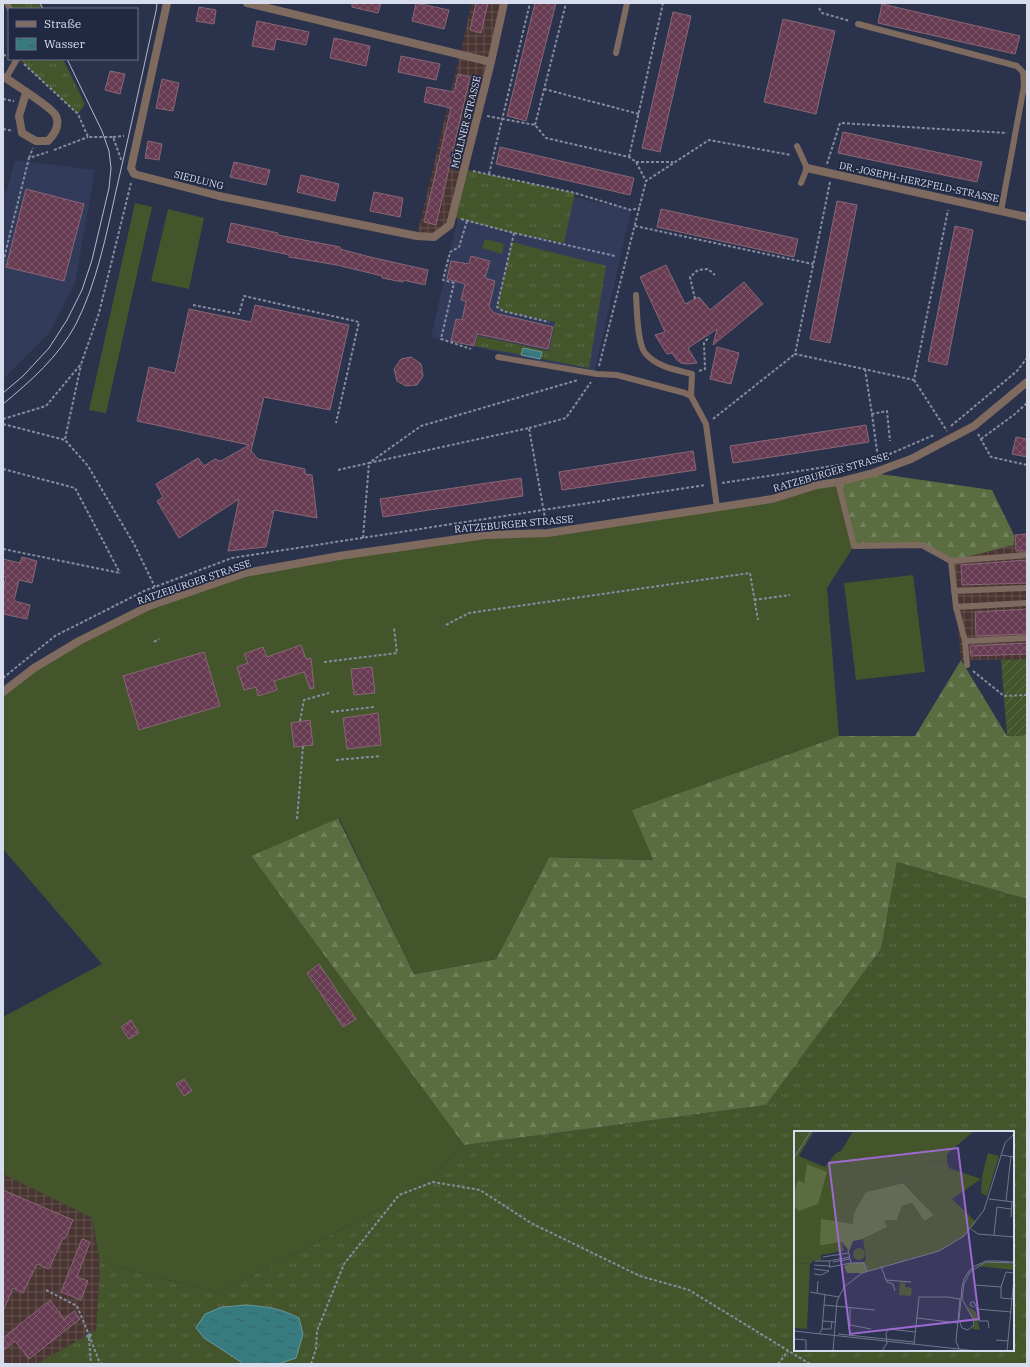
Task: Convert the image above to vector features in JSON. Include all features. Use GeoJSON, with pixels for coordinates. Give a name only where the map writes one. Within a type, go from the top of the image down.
{"type":"FeatureCollection","features":[{"type":"Feature","properties":{"kind":"street"},"geometry":{"type":"LineString","coordinates":[[134,174],[131,168],[167,3]]}},
{"type":"Feature","properties":{"kind":"street"},"geometry":{"type":"LineString","coordinates":[[247,3],[491,62]]}},
{"type":"Feature","properties":{"kind":"street","name":"MÖLLNER STRASSE"},"geometry":{"type":"LineString","coordinates":[[434,237],[450,225],[491,62],[504,3]]}},
{"type":"Feature","properties":{"kind":"street"},"geometry":{"type":"LineString","coordinates":[[5,78],[26,93],[56,115],[57,124],[54,135],[48,141],[36,140],[22,133],[19,116],[26,93]]}},
{"type":"Feature","properties":{"kind":"street","name":"DR.-JOSEPH-HERZFELD-STRASSE"},"geometry":{"type":"LineString","coordinates":[[808,168],[1027,217]]}},
{"type":"Feature","properties":{"kind":"street","name":"SIEDLUNG"},"geometry":{"type":"LineString","coordinates":[[134,174],[219,196],[417,236],[434,237]]}},
{"type":"Feature","properties":{"kind":"street","name":"RATZEBURGER STRASSE"},"geometry":{"type":"LineString","coordinates":[[3,692],[34,668],[79,641],[149,606],[245,573],[338,556],[486,535],[548,533],[772,499],[817,485],[838,482],[873,473],[911,459],[974,426],[1027,382]]}},
{"type":"Feature","properties":{"kind":"lane"},"geometry":{"type":"LineString","coordinates":[[616,52],[627,3]]}},
{"type":"Feature","properties":{"kind":"lane"},"geometry":{"type":"LineString","coordinates":[[858,24],[1017,66],[1023,72],[1024,86],[1001,211]]}},
{"type":"Feature","properties":{"kind":"lane"},"geometry":{"type":"LineString","coordinates":[[5,78],[16,60]]}},
{"type":"Feature","properties":{"kind":"lane"},"geometry":{"type":"LineString","coordinates":[[797,146],[808,168],[801,183]]}},
{"type":"Feature","properties":{"kind":"lane"},"geometry":{"type":"LineString","coordinates":[[636,295],[638,329],[644,352],[655,362],[665,367],[692,374],[691,396],[706,424],[717,508]]}},
{"type":"Feature","properties":{"kind":"lane"},"geometry":{"type":"LineString","coordinates":[[498,357],[597,374],[617,375],[685,393],[691,396]]}},
{"type":"Feature","properties":{"kind":"lane"},"geometry":{"type":"LineString","coordinates":[[838,482],[854,546],[922,545],[951,561],[1027,555]]}},
{"type":"Feature","properties":{"kind":"lane"},"geometry":{"type":"LineString","coordinates":[[951,561],[956,607],[965,641],[967,665]]}},
{"type":"Feature","properties":{"kind":"lane"},"geometry":{"type":"LineString","coordinates":[[954,591],[1027,588]]}},
{"type":"Feature","properties":{"kind":"lane"},"geometry":{"type":"LineString","coordinates":[[956,607],[1027,603]]}},
{"type":"Feature","properties":{"kind":"lane"},"geometry":{"type":"LineString","coordinates":[[965,641],[1027,638]]}},
{"type":"Feature","properties":{"kind":"path"},"geometry":{"type":"LineString","coordinates":[[489,174],[530,3]]}},
{"type":"Feature","properties":{"kind":"path"},"geometry":{"type":"LineString","coordinates":[[535,126],[566,3]]}},
{"type":"Feature","properties":{"kind":"path"},"geometry":{"type":"LineString","coordinates":[[629,157],[663,3]]}},
{"type":"Feature","properties":{"kind":"path"},"geometry":{"type":"LineString","coordinates":[[818,8],[822,13],[858,24]]}},
{"type":"Feature","properties":{"kind":"path"},"geometry":{"type":"LineString","coordinates":[[24,64],[78,114],[88,137]]}},
{"type":"Feature","properties":{"kind":"path"},"geometry":{"type":"LineString","coordinates":[[544,89],[639,114]]}},
{"type":"Feature","properties":{"kind":"path"},"geometry":{"type":"LineString","coordinates":[[338,470],[529,428],[566,418],[597,374],[646,181],[636,162],[629,157],[546,138],[535,126],[478,114]]}},
{"type":"Feature","properties":{"kind":"path"},"geometry":{"type":"LineString","coordinates":[[706,424],[795,354],[813,264],[828,172],[840,123],[1016,134]]}},
{"type":"Feature","properties":{"kind":"path"},"geometry":{"type":"LineString","coordinates":[[3,262],[29,158],[88,137],[124,136]]}},
{"type":"Feature","properties":{"kind":"path"},"geometry":{"type":"LineString","coordinates":[[113,137],[123,163]]}},
{"type":"Feature","properties":{"kind":"path"},"geometry":{"type":"LineString","coordinates":[[646,181],[709,140],[803,158]]}},
{"type":"Feature","properties":{"kind":"path"},"geometry":{"type":"LineString","coordinates":[[636,162],[674,162]]}},
{"type":"Feature","properties":{"kind":"path"},"geometry":{"type":"LineString","coordinates":[[464,169],[575,194],[631,210],[640,208]]}},
{"type":"Feature","properties":{"kind":"path"},"geometry":{"type":"LineString","coordinates":[[65,440],[81,364],[99,313],[134,174]]}},
{"type":"Feature","properties":{"kind":"path"},"geometry":{"type":"LineString","coordinates":[[950,200],[914,380],[946,430],[950,439]]}},
{"type":"Feature","properties":{"kind":"path"},"geometry":{"type":"LineString","coordinates":[[452,217],[615,256]]}},
{"type":"Feature","properties":{"kind":"path"},"geometry":{"type":"LineString","coordinates":[[468,221],[459,247],[450,252],[443,280],[454,283],[441,339],[471,348]]}},
{"type":"Feature","properties":{"kind":"path"},"geometry":{"type":"LineString","coordinates":[[635,226],[813,264]]}},
{"type":"Feature","properties":{"kind":"path"},"geometry":{"type":"LineString","coordinates":[[12,227],[16,228]]}},
{"type":"Feature","properties":{"kind":"path"},"geometry":{"type":"LineString","coordinates":[[514,233],[497,307],[503,311],[549,322]]}},
{"type":"Feature","properties":{"kind":"path"},"geometry":{"type":"LineString","coordinates":[[696,299],[690,277],[698,270],[708,270],[715,275]]}},
{"type":"Feature","properties":{"kind":"path"},"geometry":{"type":"LineString","coordinates":[[193,305],[239,314],[244,296],[359,322],[336,423]]}},
{"type":"Feature","properties":{"kind":"path"},"geometry":{"type":"LineString","coordinates":[[692,374],[705,369],[704,343],[709,337]]}},
{"type":"Feature","properties":{"kind":"path"},"geometry":{"type":"LineString","coordinates":[[795,354],[914,380]]}},
{"type":"Feature","properties":{"kind":"path"},"geometry":{"type":"LineString","coordinates":[[946,430],[1017,371],[1027,358]]}},
{"type":"Feature","properties":{"kind":"path"},"geometry":{"type":"LineString","coordinates":[[3,420],[46,406],[81,364]]}},
{"type":"Feature","properties":{"kind":"path"},"geometry":{"type":"LineString","coordinates":[[865,370],[878,459]]}},
{"type":"Feature","properties":{"kind":"path"},"geometry":{"type":"LineString","coordinates":[[363,538],[369,463],[421,426],[597,374]]}},
{"type":"Feature","properties":{"kind":"path"},"geometry":{"type":"LineString","coordinates":[[981,439],[1015,414],[1027,403]]}},
{"type":"Feature","properties":{"kind":"path"},"geometry":{"type":"LineString","coordinates":[[872,414],[887,411],[890,441]]}},
{"type":"Feature","properties":{"kind":"path"},"geometry":{"type":"LineString","coordinates":[[3,424],[65,440],[88,466],[134,544],[155,587]]}},
{"type":"Feature","properties":{"kind":"path"},"geometry":{"type":"LineString","coordinates":[[974,426],[991,457],[1027,465]]}},
{"type":"Feature","properties":{"kind":"path"},"geometry":{"type":"LineString","coordinates":[[529,428],[548,533]]}},
{"type":"Feature","properties":{"kind":"path"},"geometry":{"type":"LineString","coordinates":[[3,678],[55,636],[137,594],[232,558],[878,459],[939,432]]}},
{"type":"Feature","properties":{"kind":"path"},"geometry":{"type":"LineString","coordinates":[[3,469],[75,488],[120,573],[3,549]]}},
{"type":"Feature","properties":{"kind":"path"},"geometry":{"type":"LineString","coordinates":[[446,625],[469,613],[750,573],[758,620]]}},
{"type":"Feature","properties":{"kind":"path"},"geometry":{"type":"LineString","coordinates":[[754,600],[790,595]]}},
{"type":"Feature","properties":{"kind":"path"},"geometry":{"type":"LineString","coordinates":[[324,662],[397,653],[394,628]]}},
{"type":"Feature","properties":{"kind":"path"},"geometry":{"type":"LineString","coordinates":[[154,642],[159,639]]}},
{"type":"Feature","properties":{"kind":"path"},"geometry":{"type":"LineString","coordinates":[[967,665],[1004,696],[1027,695]]}},
{"type":"Feature","properties":{"kind":"path"},"geometry":{"type":"LineString","coordinates":[[300,721],[304,700],[329,693]]}},
{"type":"Feature","properties":{"kind":"path"},"geometry":{"type":"LineString","coordinates":[[331,712],[374,707]]}},
{"type":"Feature","properties":{"kind":"path"},"geometry":{"type":"LineString","coordinates":[[297,819],[303,746]]}},
{"type":"Feature","properties":{"kind":"path"},"geometry":{"type":"LineString","coordinates":[[336,760],[381,756]]}},
{"type":"Feature","properties":{"kind":"path"},"geometry":{"type":"LineString","coordinates":[[311,1364],[316,1349],[317,1331],[344,1264],[399,1195],[434,1182],[480,1190],[531,1223],[640,1276],[689,1290],[810,1364]]}},
{"type":"Feature","properties":{"kind":"path"},"geometry":{"type":"LineString","coordinates":[[46,1290],[77,1306],[99,1361],[102,1364]]}},
{"type":"Feature","properties":{"kind":"path"},"geometry":{"type":"LineString","coordinates":[[89,1335],[91,1364]]}},
{"type":"Feature","properties":{"kind":"path"},"geometry":{"type":"LineString","coordinates":[[778,1364],[789,1351]]}},
{"type":"Feature","properties":{"kind":"shaded area"},"geometry":{"type":"Polygon","coordinates":[[[472,3],[504,3],[452,217],[434,237],[417,236],[472,3]]]}},
{"type":"Feature","properties":{"kind":"shaded area"},"geometry":{"type":"Polygon","coordinates":[[[15,160],[95,170],[75,283],[49,333],[3,379],[3,191],[7,191],[15,160]]]}},
{"type":"Feature","properties":{"kind":"shaded area"},"geometry":{"type":"Polygon","coordinates":[[[468,173],[631,210],[594,374],[431,337],[468,173]]]}},
{"type":"Feature","properties":{"kind":"shaded area"},"geometry":{"type":"Polygon","coordinates":[[[1027,533],[1027,659],[961,660],[951,561],[1014,545],[1014,535],[1027,533]]]}},
{"type":"Feature","properties":{"kind":"shaded area"},"geometry":{"type":"Polygon","coordinates":[[[3,1174],[92,1218],[100,1262],[96,1330],[36,1364],[3,1364],[3,1174]]]}},
{"type":"Feature","properties":{"kind":"green space"},"geometry":{"type":"Polygon","coordinates":[[[7,3],[40,3],[42,8],[10,8],[7,3]]]}},
{"type":"Feature","properties":{"kind":"green space"},"geometry":{"type":"Polygon","coordinates":[[[20,60],[63,60],[85,104],[78,114],[20,60]]]}},
{"type":"Feature","properties":{"kind":"green space"},"geometry":{"type":"Polygon","coordinates":[[[464,169],[575,193],[564,243],[514,233],[452,217],[464,169]]]}},
{"type":"Feature","properties":{"kind":"green space"},"geometry":{"type":"Polygon","coordinates":[[[135,203],[152,207],[106,413],[89,410],[135,203]]]}},
{"type":"Feature","properties":{"kind":"green space"},"geometry":{"type":"Polygon","coordinates":[[[531,208],[556,215],[553,229],[527,222],[531,208]]]}},
{"type":"Feature","properties":{"kind":"green space"},"geometry":{"type":"Polygon","coordinates":[[[168,209],[204,218],[189,289],[151,281],[168,209]]]}},
{"type":"Feature","properties":{"kind":"green space"},"geometry":{"type":"Polygon","coordinates":[[[485,239],[504,244],[502,254],[482,248],[485,239]]]}},
{"type":"Feature","properties":{"kind":"green space"},"geometry":{"type":"Polygon","coordinates":[[[512,242],[606,266],[589,368],[475,346],[478,336],[549,351],[555,322],[503,311],[497,307],[512,242]]]}},
{"type":"Feature","properties":{"kind":"green space"},"geometry":{"type":"Polygon","coordinates":[[[873,473],[992,490],[1014,535],[1014,545],[951,561],[922,545],[486,535],[548,533],[717,508],[873,473]]]}},
{"type":"Feature","properties":{"kind":"green space"},"geometry":{"type":"Polygon","coordinates":[[[838,482],[854,546],[827,588],[839,736],[632,810],[653,860],[549,857],[496,959],[414,974],[339,818],[251,856],[464,1145],[411,1193],[218,1293],[100,1262],[92,1218],[3,1174],[3,1017],[102,964],[3,849],[3,692],[34,668],[149,606],[245,573],[486,535],[548,533],[717,508],[838,482]]]}},
{"type":"Feature","properties":{"kind":"green space"},"geometry":{"type":"Polygon","coordinates":[[[913,575],[925,672],[856,680],[844,583],[913,575]]]}},
{"type":"Feature","properties":{"kind":"green space"},"geometry":{"type":"Polygon","coordinates":[[[1027,659],[1027,735],[1007,736],[1001,660],[1027,659]]]}},
{"type":"Feature","properties":{"kind":"green space"},"geometry":{"type":"Polygon","coordinates":[[[961,660],[1007,736],[1027,735],[1027,899],[897,862],[881,949],[766,1105],[464,1145],[251,856],[146,861],[338,818],[414,974],[496,959],[549,857],[653,860],[631,810],[839,736],[915,736],[961,660]]]}},
{"type":"Feature","properties":{"kind":"green space"},"geometry":{"type":"Polygon","coordinates":[[[897,862],[1027,899],[1027,1364],[278,1364],[296,1358],[299,1318],[274,1308],[247,1305],[204,1338],[244,1364],[36,1364],[96,1330],[100,1262],[218,1293],[411,1193],[464,1145],[766,1105],[881,949],[897,862]]]}},
{"type":"Feature","properties":{"kind":"water"},"geometry":{"type":"Polygon","coordinates":[[[523,348],[542,352],[540,359],[521,355],[523,348]]]}},
{"type":"Feature","properties":{"kind":"water"},"geometry":{"type":"Polygon","coordinates":[[[247,1305],[274,1308],[299,1318],[303,1334],[296,1358],[278,1364],[244,1364],[204,1338],[196,1328],[205,1314],[222,1307],[247,1305]]]}},
{"type":"Feature","properties":{"kind":"building"},"geometry":{"type":"Polygon","coordinates":[[[352,3],[381,3],[378,13],[352,7],[352,3]]]}},
{"type":"Feature","properties":{"kind":"building"},"geometry":{"type":"Polygon","coordinates":[[[416,3],[449,10],[444,29],[412,21],[416,3]]]}},
{"type":"Feature","properties":{"kind":"building"},"geometry":{"type":"Polygon","coordinates":[[[476,3],[488,3],[481,33],[470,30],[476,3]]]}},
{"type":"Feature","properties":{"kind":"building"},"geometry":{"type":"Polygon","coordinates":[[[535,3],[556,3],[526,121],[507,116],[535,3]]]}},
{"type":"Feature","properties":{"kind":"building"},"geometry":{"type":"Polygon","coordinates":[[[882,4],[1020,36],[1015,54],[878,23],[882,4]]]}},
{"type":"Feature","properties":{"kind":"building"},"geometry":{"type":"Polygon","coordinates":[[[199,7],[216,10],[214,24],[196,21],[199,7]]]}},
{"type":"Feature","properties":{"kind":"building"},"geometry":{"type":"Polygon","coordinates":[[[673,12],[691,16],[660,152],[642,148],[673,12]]]}},
{"type":"Feature","properties":{"kind":"building"},"geometry":{"type":"Polygon","coordinates":[[[783,19],[835,31],[816,114],[764,102],[783,19]]]}},
{"type":"Feature","properties":{"kind":"building"},"geometry":{"type":"Polygon","coordinates":[[[257,21],[309,32],[306,45],[276,39],[274,50],[252,46],[257,21]]]}},
{"type":"Feature","properties":{"kind":"building"},"geometry":{"type":"Polygon","coordinates":[[[334,38],[370,46],[366,66],[330,58],[334,38]]]}},
{"type":"Feature","properties":{"kind":"building"},"geometry":{"type":"Polygon","coordinates":[[[401,56],[440,64],[436,80],[398,72],[401,56]]]}},
{"type":"Feature","properties":{"kind":"building"},"geometry":{"type":"Polygon","coordinates":[[[110,71],[125,74],[120,94],[105,90],[110,71]]]}},
{"type":"Feature","properties":{"kind":"building"},"geometry":{"type":"Polygon","coordinates":[[[458,74],[470,77],[436,225],[424,222],[451,108],[424,102],[427,87],[454,92],[458,74]]]}},
{"type":"Feature","properties":{"kind":"building"},"geometry":{"type":"Polygon","coordinates":[[[162,79],[179,83],[173,111],[156,108],[162,79]]]}},
{"type":"Feature","properties":{"kind":"building"},"geometry":{"type":"Polygon","coordinates":[[[843,132],[982,162],[977,182],[838,153],[843,132]]]}},
{"type":"Feature","properties":{"kind":"building"},"geometry":{"type":"Polygon","coordinates":[[[148,141],[162,144],[159,160],[145,158],[148,141]]]}},
{"type":"Feature","properties":{"kind":"building"},"geometry":{"type":"Polygon","coordinates":[[[500,147],[634,178],[630,195],[496,164],[500,147]]]}},
{"type":"Feature","properties":{"kind":"building"},"geometry":{"type":"Polygon","coordinates":[[[234,162],[270,170],[266,185],[230,177],[234,162]]]}},
{"type":"Feature","properties":{"kind":"building"},"geometry":{"type":"Polygon","coordinates":[[[301,175],[339,184],[335,201],[297,192],[301,175]]]}},
{"type":"Feature","properties":{"kind":"building"},"geometry":{"type":"Polygon","coordinates":[[[26,189],[84,204],[64,281],[6,267],[26,189]]]}},
{"type":"Feature","properties":{"kind":"building"},"geometry":{"type":"Polygon","coordinates":[[[374,192],[403,198],[400,217],[370,211],[374,192]]]}},
{"type":"Feature","properties":{"kind":"building"},"geometry":{"type":"Polygon","coordinates":[[[837,201],[857,205],[830,343],[810,339],[837,201]]]}},
{"type":"Feature","properties":{"kind":"building"},"geometry":{"type":"Polygon","coordinates":[[[661,209],[798,239],[794,257],[657,227],[661,209]]]}},
{"type":"Feature","properties":{"kind":"building"},"geometry":{"type":"Polygon","coordinates":[[[231,223],[278,233],[278,235],[340,247],[340,249],[370,257],[428,270],[425,285],[403,280],[403,282],[382,278],[382,276],[337,265],[289,257],[290,255],[227,242],[231,223]]]}},
{"type":"Feature","properties":{"kind":"building"},"geometry":{"type":"Polygon","coordinates":[[[955,226],[973,230],[947,365],[928,361],[955,226]]]}},
{"type":"Feature","properties":{"kind":"building"},"geometry":{"type":"Polygon","coordinates":[[[471,256],[490,261],[485,278],[495,281],[489,307],[494,313],[553,327],[548,349],[477,334],[474,346],[451,341],[456,319],[462,320],[466,301],[461,300],[465,284],[447,279],[451,261],[469,264],[471,256]]]}},
{"type":"Feature","properties":{"kind":"building"},"geometry":{"type":"Polygon","coordinates":[[[666,265],[685,304],[699,297],[710,310],[744,282],[763,304],[713,345],[717,329],[688,348],[697,363],[681,363],[672,353],[667,354],[655,335],[665,332],[640,277],[666,265]]]}},
{"type":"Feature","properties":{"kind":"building"},"geometry":{"type":"Polygon","coordinates":[[[255,305],[349,325],[330,410],[264,397],[251,451],[258,459],[305,469],[305,474],[312,475],[317,518],[274,510],[266,547],[228,551],[239,499],[179,538],[157,501],[163,497],[156,484],[198,458],[204,466],[215,459],[221,461],[249,445],[137,421],[149,367],[175,373],[189,309],[251,322],[255,305]]]}},
{"type":"Feature","properties":{"kind":"building"},"geometry":{"type":"Polygon","coordinates":[[[717,347],[739,353],[731,384],[710,379],[717,347]]]}},
{"type":"Feature","properties":{"kind":"building"},"geometry":{"type":"Polygon","coordinates":[[[411,357],[421,364],[423,376],[417,385],[406,386],[397,381],[394,369],[401,359],[411,357]]]}},
{"type":"Feature","properties":{"kind":"building"},"geometry":{"type":"Polygon","coordinates":[[[866,425],[869,442],[733,463],[730,446],[866,425]]]}},
{"type":"Feature","properties":{"kind":"building"},"geometry":{"type":"Polygon","coordinates":[[[1016,437],[1027,439],[1027,457],[1012,454],[1016,437]]]}},
{"type":"Feature","properties":{"kind":"building"},"geometry":{"type":"Polygon","coordinates":[[[693,451],[696,470],[562,490],[559,472],[693,451]]]}},
{"type":"Feature","properties":{"kind":"building"},"geometry":{"type":"Polygon","coordinates":[[[521,478],[523,496],[383,517],[380,499],[521,478]]]}},
{"type":"Feature","properties":{"kind":"building"},"geometry":{"type":"Polygon","coordinates":[[[1027,534],[1027,551],[1016,551],[1015,535],[1027,534]]]}},
{"type":"Feature","properties":{"kind":"building"},"geometry":{"type":"Polygon","coordinates":[[[22,557],[37,561],[32,583],[19,580],[14,601],[30,605],[27,619],[3,614],[3,589],[6,577],[3,576],[3,559],[20,563],[22,557]]]}},
{"type":"Feature","properties":{"kind":"building"},"geometry":{"type":"Polygon","coordinates":[[[1027,560],[1027,583],[962,585],[961,565],[1027,560]]]}},
{"type":"Feature","properties":{"kind":"building"},"geometry":{"type":"Polygon","coordinates":[[[1027,609],[1027,634],[976,636],[975,612],[1027,609]]]}},
{"type":"Feature","properties":{"kind":"building"},"geometry":{"type":"Polygon","coordinates":[[[1027,643],[1027,654],[971,656],[970,646],[1027,643]]]}},
{"type":"Feature","properties":{"kind":"building"},"geometry":{"type":"Polygon","coordinates":[[[301,645],[306,659],[311,658],[314,688],[310,689],[304,672],[274,681],[277,690],[258,696],[256,687],[244,690],[237,667],[248,663],[244,654],[263,647],[267,657],[301,645]]]}},
{"type":"Feature","properties":{"kind":"building"},"geometry":{"type":"Polygon","coordinates":[[[204,652],[220,706],[139,730],[123,676],[204,652]]]}},
{"type":"Feature","properties":{"kind":"building"},"geometry":{"type":"Polygon","coordinates":[[[372,667],[375,693],[354,695],[351,669],[372,667]]]}},
{"type":"Feature","properties":{"kind":"building"},"geometry":{"type":"Polygon","coordinates":[[[378,713],[381,745],[347,749],[343,718],[378,713]]]}},
{"type":"Feature","properties":{"kind":"building"},"geometry":{"type":"Polygon","coordinates":[[[310,720],[313,745],[294,747],[291,723],[310,720]]]}},
{"type":"Feature","properties":{"kind":"building"},"geometry":{"type":"Polygon","coordinates":[[[319,964],[356,1019],[343,1027],[307,973],[319,964]]]}},
{"type":"Feature","properties":{"kind":"building"},"geometry":{"type":"Polygon","coordinates":[[[131,1020],[139,1033],[129,1039],[121,1027],[131,1020]]]}},
{"type":"Feature","properties":{"kind":"building"},"geometry":{"type":"Polygon","coordinates":[[[184,1079],[192,1091],[184,1096],[176,1084],[184,1079]]]}},
{"type":"Feature","properties":{"kind":"building"},"geometry":{"type":"Polygon","coordinates":[[[3,1190],[73,1220],[49,1269],[37,1264],[23,1293],[13,1288],[3,1311],[3,1190]]]}},
{"type":"Feature","properties":{"kind":"building"},"geometry":{"type":"Polygon","coordinates":[[[82,1239],[90,1242],[77,1277],[88,1281],[81,1300],[61,1292],[82,1239]]]}},
{"type":"Feature","properties":{"kind":"building"},"geometry":{"type":"Polygon","coordinates":[[[50,1300],[64,1319],[74,1311],[80,1319],[29,1359],[15,1341],[3,1351],[3,1338],[50,1300]]]}},
{"type":"Feature","properties":{"kind":"tram line"},"geometry":{"type":"LineString","coordinates":[[40,3],[42,8]]}},
{"type":"Feature","properties":{"kind":"tram line"},"geometry":{"type":"LineString","coordinates":[[3,404],[34,377],[61,347],[76,324],[90,292],[108,225],[157,3]]}},
{"type":"Feature","properties":{"kind":"tram line"},"geometry":{"type":"LineString","coordinates":[[3,393],[23,376],[49,348],[67,320],[82,290],[92,260],[109,188],[111,168],[109,151],[102,131],[67,60]]}}]}
